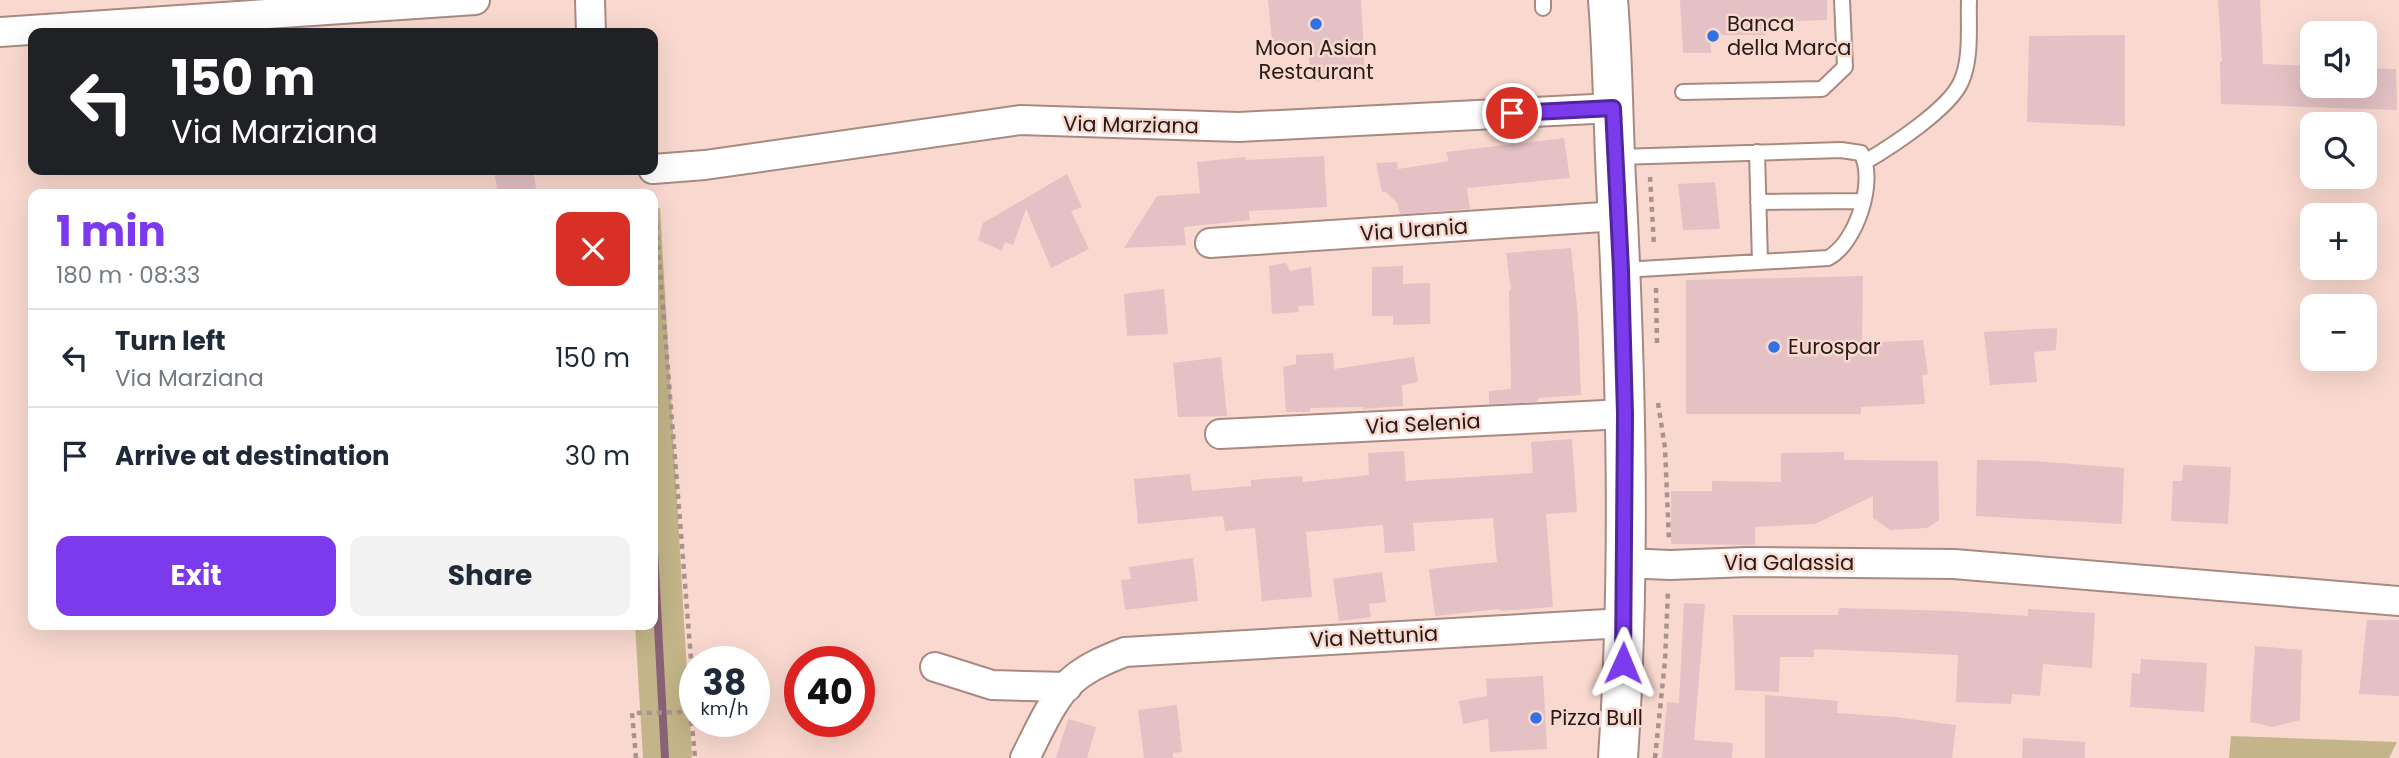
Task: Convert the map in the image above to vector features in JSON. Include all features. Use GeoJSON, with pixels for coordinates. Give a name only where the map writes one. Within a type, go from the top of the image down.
{"type":"FeatureCollection","features":[{"type":"Feature","properties":{"kind":"street"},"geometry":{"type":"LineString","coordinates":[[59,28],[475,0]]}},
{"type":"Feature","properties":{"kind":"street"},"geometry":{"type":"LineString","coordinates":[[590,0],[591,28]]}},
{"type":"Feature","properties":{"kind":"street"},"geometry":{"type":"LineString","coordinates":[[1608,0],[1618,216],[1638,277],[1625,414],[1623,683],[1618,758]]}},
{"type":"Feature","properties":{"kind":"street"},"geometry":{"type":"LineString","coordinates":[[0,32],[28,30]]}},
{"type":"Feature","properties":{"kind":"street","name":"Via Marziana"},"geometry":{"type":"LineString","coordinates":[[658,175],[705,165],[1020,120],[1239,127],[1613,108]]}},
{"type":"Feature","properties":{"kind":"street","name":"Via Urania"},"geometry":{"type":"LineString","coordinates":[[1210,243],[1618,216]]}},
{"type":"Feature","properties":{"kind":"street","name":"Via Selenia"},"geometry":{"type":"LineString","coordinates":[[1220,434],[1625,414]]}},
{"type":"Feature","properties":{"kind":"street","name":"Via Galassia"},"geometry":{"type":"LineString","coordinates":[[1624,563],[1954,564],[2399,601]]}},
{"type":"Feature","properties":{"kind":"street","name":"Via Nettunia"},"geometry":{"type":"LineString","coordinates":[[1024,758],[1072,680],[1097,663],[1125,652],[1623,623]]}},
{"type":"Feature","properties":{"kind":"street"},"geometry":{"type":"LineString","coordinates":[[935,667],[992,685],[1067,687]]}},
{"type":"Feature","properties":{"kind":"lane"},"geometry":{"type":"LineString","coordinates":[[1683,92],[1822,89],[1845,67],[1842,0]]}},
{"type":"Feature","properties":{"kind":"lane"},"geometry":{"type":"LineString","coordinates":[[1866,162],[1905,137],[1955,92],[1965,69],[1969,0]]}},
{"type":"Feature","properties":{"kind":"lane"},"geometry":{"type":"LineString","coordinates":[[1615,157],[1849,150],[1861,153],[1866,162],[1863,201],[1855,227],[1835,254],[1817,259],[1760,262],[1638,277]]}},
{"type":"Feature","properties":{"kind":"lane"},"geometry":{"type":"LineString","coordinates":[[1757,152],[1760,262]]}},
{"type":"Feature","properties":{"kind":"lane"},"geometry":{"type":"LineString","coordinates":[[1758,202],[1863,201]]}},
{"type":"Feature","properties":{"kind":"path"},"geometry":{"type":"LineString","coordinates":[[658,240],[690,646]]}},
{"type":"Feature","properties":{"kind":"path"},"geometry":{"type":"LineString","coordinates":[[1638,277],[1656,289],[1658,353]]}},
{"type":"Feature","properties":{"kind":"path"},"geometry":{"type":"LineString","coordinates":[[1655,758],[1665,661],[1670,565],[1665,448],[1658,391]]}},
{"type":"Feature","properties":{"kind":"path"},"geometry":{"type":"LineString","coordinates":[[636,758],[632,713],[679,712]]}},
{"type":"Feature","properties":{"kind":"path"},"geometry":{"type":"LineString","coordinates":[[693,737],[695,758]]}},
{"type":"Feature","properties":{"kind":"shaded area"},"geometry":{"type":"Polygon","coordinates":[[[660,208],[685,646],[679,646],[679,737],[691,737],[692,758],[643,758],[635,630],[658,630],[660,208]]]}},
{"type":"Feature","properties":{"kind":"shaded area"},"geometry":{"type":"Polygon","coordinates":[[[2231,736],[2397,742],[2389,758],[2229,758],[2231,736]]]}},
{"type":"Feature","properties":{"kind":"building","name":"Moon Asian Restaurant"},"geometry":{"type":"Polygon","coordinates":[[[1268,0],[1361,0],[1365,78],[1311,82],[1308,47],[1273,50],[1268,0]]]}},
{"type":"Feature","properties":{"kind":"building"},"geometry":{"type":"Polygon","coordinates":[[[1680,0],[1827,0],[1827,20],[1767,22],[1766,35],[1710,35],[1711,53],[1683,53],[1680,0]]]}},
{"type":"Feature","properties":{"kind":"building"},"geometry":{"type":"Polygon","coordinates":[[[2218,0],[2260,0],[2263,64],[2300,66],[2300,98],[2377,98],[2377,68],[2396,69],[2397,110],[2221,104],[2222,62],[2218,0]]]}},
{"type":"Feature","properties":{"kind":"building"},"geometry":{"type":"Polygon","coordinates":[[[2125,35],[2125,126],[2027,122],[2029,36],[2125,35]]]}},
{"type":"Feature","properties":{"kind":"building"},"geometry":{"type":"Polygon","coordinates":[[[1564,138],[1570,178],[1467,188],[1470,209],[1400,214],[1397,203],[1386,192],[1382,192],[1376,163],[1397,162],[1398,169],[1449,161],[1446,152],[1564,138]]]}},
{"type":"Feature","properties":{"kind":"building"},"geometry":{"type":"Polygon","coordinates":[[[1324,156],[1327,207],[1249,211],[1250,220],[1184,227],[1186,245],[1124,248],[1157,196],[1200,193],[1197,162],[1245,157],[1246,160],[1324,156]]]}},
{"type":"Feature","properties":{"kind":"building"},"geometry":{"type":"Polygon","coordinates":[[[1067,174],[1082,207],[1071,211],[1089,249],[1051,268],[1026,209],[1013,245],[1005,242],[1002,251],[978,240],[983,223],[1067,174]]]}},
{"type":"Feature","properties":{"kind":"building"},"geometry":{"type":"Polygon","coordinates":[[[495,175],[534,175],[536,189],[497,189],[495,175]]]}},
{"type":"Feature","properties":{"kind":"building"},"geometry":{"type":"Polygon","coordinates":[[[1715,182],[1720,229],[1683,230],[1678,184],[1715,182]]]}},
{"type":"Feature","properties":{"kind":"building"},"geometry":{"type":"Polygon","coordinates":[[[1571,248],[1578,317],[1581,395],[1540,398],[1536,402],[1489,404],[1489,391],[1511,389],[1511,290],[1506,253],[1571,248]]]}},
{"type":"Feature","properties":{"kind":"building"},"geometry":{"type":"Polygon","coordinates":[[[1286,263],[1290,271],[1311,267],[1314,305],[1298,306],[1299,312],[1272,314],[1269,266],[1286,263]]]}},
{"type":"Feature","properties":{"kind":"building"},"geometry":{"type":"Polygon","coordinates":[[[1403,266],[1403,284],[1430,283],[1430,324],[1393,325],[1393,316],[1372,316],[1372,267],[1403,266]]]}},
{"type":"Feature","properties":{"kind":"building","name":"Eurospar"},"geometry":{"type":"Polygon","coordinates":[[[1863,276],[1862,343],[1923,340],[1928,374],[1922,375],[1925,404],[1861,407],[1861,414],[1686,414],[1686,280],[1863,276]]]}},
{"type":"Feature","properties":{"kind":"building"},"geometry":{"type":"Polygon","coordinates":[[[1164,289],[1168,334],[1127,336],[1124,294],[1164,289]]]}},
{"type":"Feature","properties":{"kind":"building"},"geometry":{"type":"Polygon","coordinates":[[[2057,328],[2056,350],[2034,352],[2037,382],[1990,385],[1984,332],[2057,328]]]}},
{"type":"Feature","properties":{"kind":"building"},"geometry":{"type":"Polygon","coordinates":[[[1333,353],[1334,369],[1414,357],[1418,382],[1402,385],[1403,406],[1363,409],[1310,408],[1310,412],[1286,412],[1283,367],[1296,364],[1296,355],[1333,353]]]}},
{"type":"Feature","properties":{"kind":"building"},"geometry":{"type":"Polygon","coordinates":[[[1221,357],[1227,416],[1178,417],[1173,363],[1221,357]]]}},
{"type":"Feature","properties":{"kind":"building"},"geometry":{"type":"Polygon","coordinates":[[[1572,439],[1577,512],[1546,514],[1553,607],[1435,616],[1429,569],[1497,562],[1493,518],[1413,523],[1415,551],[1385,553],[1383,525],[1306,532],[1312,597],[1262,601],[1255,528],[1225,531],[1223,516],[1138,524],[1134,479],[1190,474],[1192,491],[1251,486],[1251,480],[1302,476],[1303,482],[1369,475],[1368,453],[1404,451],[1406,481],[1533,473],[1531,442],[1572,439]]]}},
{"type":"Feature","properties":{"kind":"building"},"geometry":{"type":"Polygon","coordinates":[[[1844,452],[1844,460],[1938,461],[1939,520],[1927,528],[1890,530],[1873,518],[1873,496],[1815,524],[1755,527],[1755,545],[1671,544],[1671,491],[1712,491],[1712,481],[1781,482],[1781,453],[1844,452]]]}},
{"type":"Feature","properties":{"kind":"building"},"geometry":{"type":"Polygon","coordinates":[[[1977,460],[2124,468],[2122,524],[1976,516],[1977,460]]]}},
{"type":"Feature","properties":{"kind":"building"},"geometry":{"type":"Polygon","coordinates":[[[2183,465],[2231,467],[2228,524],[2171,521],[2173,481],[2182,481],[2183,465]]]}},
{"type":"Feature","properties":{"kind":"building"},"geometry":{"type":"Polygon","coordinates":[[[1193,558],[1198,601],[1125,610],[1121,580],[1131,579],[1129,567],[1193,558]]]}},
{"type":"Feature","properties":{"kind":"building"},"geometry":{"type":"Polygon","coordinates":[[[1382,572],[1386,602],[1369,604],[1371,617],[1339,621],[1333,579],[1382,572]]]}},
{"type":"Feature","properties":{"kind":"building"},"geometry":{"type":"Polygon","coordinates":[[[1684,603],[1705,604],[1694,740],[1733,743],[1732,758],[1662,758],[1667,702],[1679,703],[1684,603]]]}},
{"type":"Feature","properties":{"kind":"building"},"geometry":{"type":"Polygon","coordinates":[[[1839,608],[2028,616],[2028,609],[2095,613],[2092,668],[2043,664],[2040,696],[2012,694],[2011,704],[1956,702],[1958,655],[1814,649],[1814,657],[1780,657],[1779,692],[1735,690],[1733,615],[1838,615],[1839,608]]]}},
{"type":"Feature","properties":{"kind":"building"},"geometry":{"type":"Polygon","coordinates":[[[2367,620],[2399,620],[2399,696],[2359,694],[2367,620]]]}},
{"type":"Feature","properties":{"kind":"building"},"geometry":{"type":"Polygon","coordinates":[[[2255,646],[2302,650],[2300,720],[2273,727],[2250,722],[2255,646]]]}},
{"type":"Feature","properties":{"kind":"building"},"geometry":{"type":"Polygon","coordinates":[[[2141,659],[2207,663],[2204,712],[2130,707],[2132,673],[2140,674],[2141,659]]]}},
{"type":"Feature","properties":{"kind":"building"},"geometry":{"type":"Polygon","coordinates":[[[1543,676],[1547,749],[1490,752],[1488,719],[1463,724],[1459,701],[1487,696],[1486,679],[1543,676]]]}},
{"type":"Feature","properties":{"kind":"building"},"geometry":{"type":"Polygon","coordinates":[[[1765,695],[1838,701],[1837,713],[1956,725],[1952,758],[1765,758],[1765,695]]]}},
{"type":"Feature","properties":{"kind":"building"},"geometry":{"type":"Polygon","coordinates":[[[1177,705],[1182,752],[1173,753],[1173,758],[1144,758],[1138,710],[1177,705]]]}},
{"type":"Feature","properties":{"kind":"building"},"geometry":{"type":"Polygon","coordinates":[[[1068,719],[1096,727],[1087,758],[1056,758],[1068,719]]]}},
{"type":"Feature","properties":{"kind":"building"},"geometry":{"type":"Polygon","coordinates":[[[2023,738],[2085,742],[2085,758],[2022,758],[2023,738]]]}},
{"type":"Feature","properties":{"kind":"waterway"},"geometry":{"type":"LineString","coordinates":[[658,626],[665,758]]}},
{"type":"Feature","properties":{"kind":"place","name":"Moon Asian Restaurant"},"geometry":{"type":"Point","coordinates":[1316,24]}},
{"type":"Feature","properties":{"kind":"place","name":"Banca della Marca"},"geometry":{"type":"Point","coordinates":[1713,36]}},
{"type":"Feature","properties":{"kind":"place","name":"Eurospar"},"geometry":{"type":"Point","coordinates":[1774,347]}},
{"type":"Feature","properties":{"kind":"place","name":"Pizza Bull"},"geometry":{"type":"Point","coordinates":[1536,718]}},
{"type":"Feature","properties":{"kind":"route"},"geometry":{"type":"LineString","coordinates":[[1512,113],[1613,108],[1625,414],[1623,663]]}}]}
